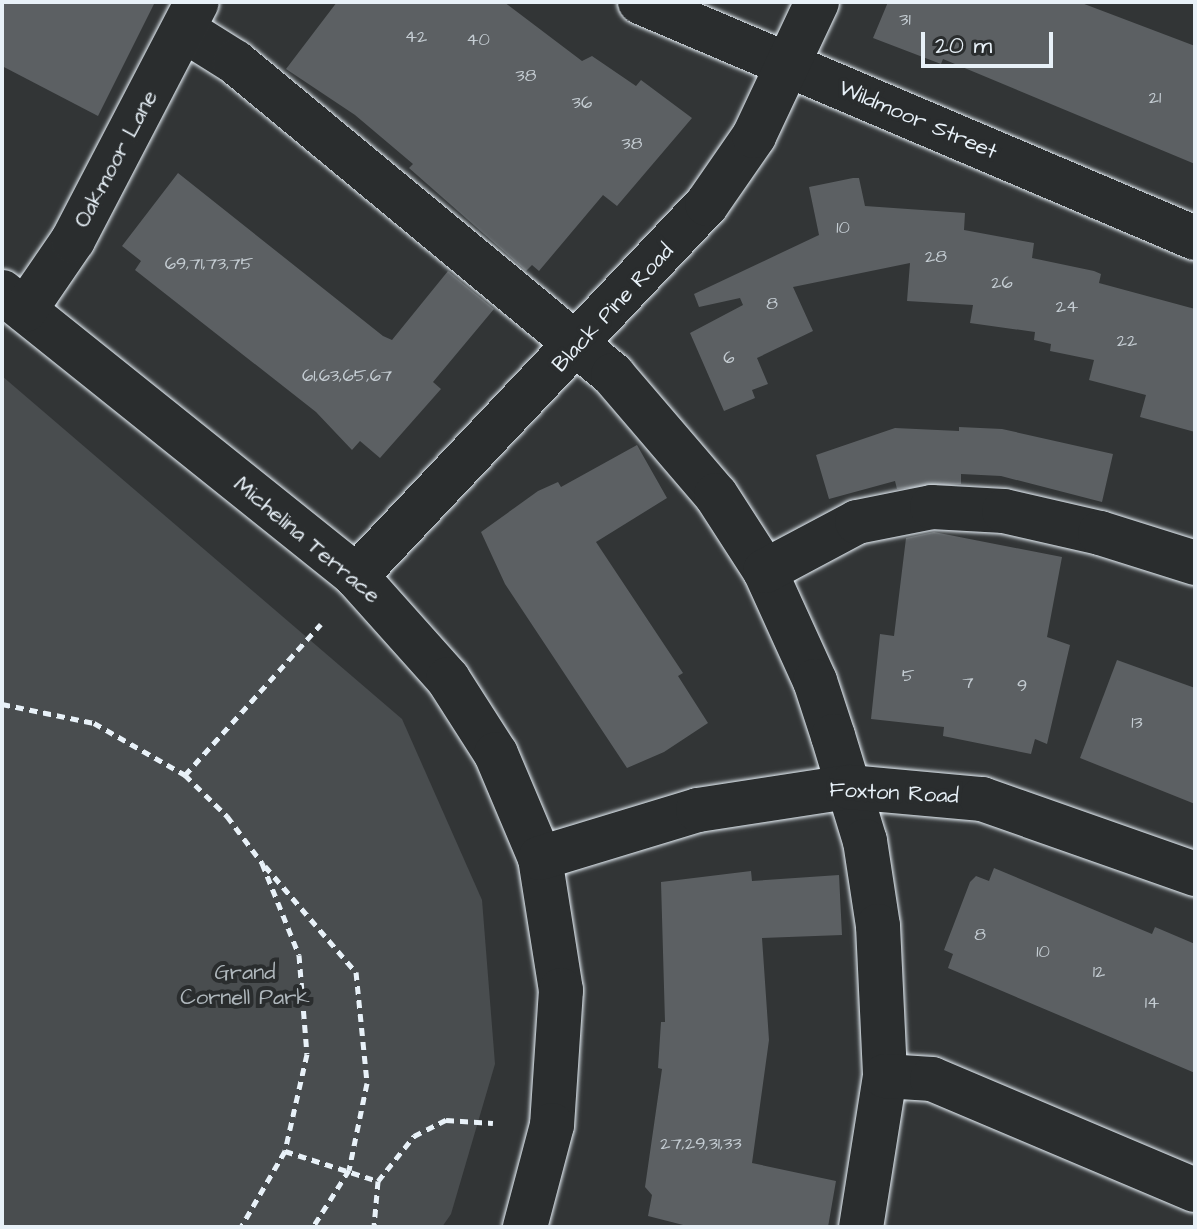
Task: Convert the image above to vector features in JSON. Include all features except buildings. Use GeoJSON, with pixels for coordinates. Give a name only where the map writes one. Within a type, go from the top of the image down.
{"type":"FeatureCollection","features":[{"type":"Feature","properties":{"kind":"street","name":"Wildmoor Street"},"geometry":{"type":"LineString","coordinates":[[640,2],[1195,238]]}},
{"type":"Feature","properties":{"kind":"street","name":"Black Pine Road"},"geometry":{"type":"LineString","coordinates":[[356,576],[580,344],[731,174],[790,65],[817,2]]}},
{"type":"Feature","properties":{"kind":"street","name":"Oakmoor Lane"},"geometry":{"type":"LineString","coordinates":[[14,301],[73,240],[191,16]]}},
{"type":"Feature","properties":{"kind":"street"},"geometry":{"type":"LineString","coordinates":[[191,16],[235,62],[580,344],[671,438],[716,495],[765,571],[815,681],[849,787],[865,841],[878,926],[885,1076],[861,1227]]}},
{"type":"Feature","properties":{"kind":"street","name":"Michelina Terrace"},"geometry":{"type":"LineString","coordinates":[[14,301],[356,576],[405,626],[474,716],[520,802],[540,858],[561,990],[552,1125],[525,1227]]}},
{"type":"Feature","properties":{"kind":"street"},"geometry":{"type":"LineString","coordinates":[[765,571],[857,522],[932,507],[1004,511],[1100,533],[1195,563]]}},
{"type":"Feature","properties":{"kind":"street","name":"Foxton Road"},"geometry":{"type":"LineString","coordinates":[[540,858],[698,810],[849,787],[982,799],[1195,874]]}},
{"type":"Feature","properties":{"kind":"street"},"geometry":{"type":"LineString","coordinates":[[885,1076],[932,1079],[1195,1190]]}},
{"type":"Feature","properties":{"kind":"path"},"geometry":{"type":"LineString","coordinates":[[185,775],[321,624]]}},
{"type":"Feature","properties":{"kind":"path"},"geometry":{"type":"LineString","coordinates":[[2,704],[94,723],[185,775],[227,816],[262,863],[356,972],[367,1083],[349,1170],[313,1227]]}},
{"type":"Feature","properties":{"kind":"path"},"geometry":{"type":"LineString","coordinates":[[241,1227],[285,1151],[307,1054],[300,969],[262,863]]}},
{"type":"Feature","properties":{"kind":"path"},"geometry":{"type":"LineString","coordinates":[[374,1227],[378,1181],[414,1136],[446,1120],[493,1123]]}},
{"type":"Feature","properties":{"kind":"path"},"geometry":{"type":"LineString","coordinates":[[285,1151],[378,1181]]}},
{"type":"Feature","properties":{"kind":"green space","name":"Grand Cornell Park"},"geometry":{"type":"Polygon","coordinates":[[[2,376],[402,719],[482,900],[495,1064],[451,1214],[442,1227],[2,1227],[2,376]]]}}]}
